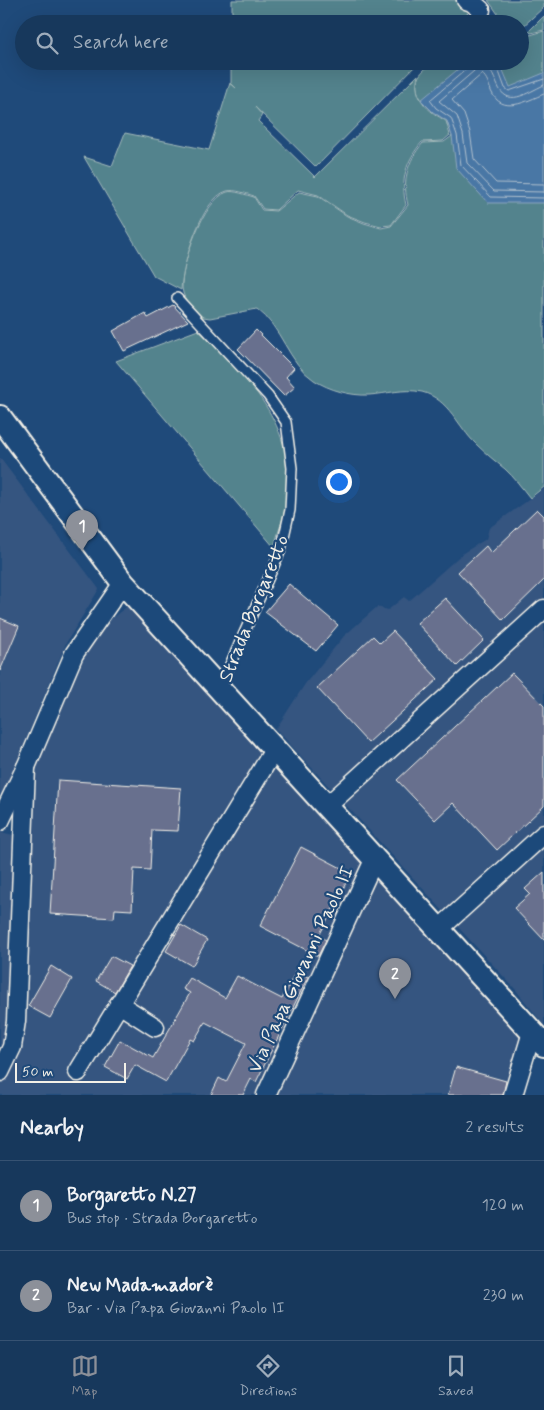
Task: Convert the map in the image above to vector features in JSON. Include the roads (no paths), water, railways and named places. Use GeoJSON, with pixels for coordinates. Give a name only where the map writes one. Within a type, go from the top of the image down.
{"type":"FeatureCollection","features":[{"type":"Feature","properties":{"kind":"street","name":"Strada Borgaretto"},"geometry":{"type":"LineString","coordinates":[[0,417],[123,583],[438,931],[538,1038],[513,1095]]}},
{"type":"Feature","properties":{"kind":"street"},"geometry":{"type":"LineString","coordinates":[[0,821],[26,767],[74,654],[123,583]]}},
{"type":"Feature","properties":{"kind":"street"},"geometry":{"type":"LineString","coordinates":[[326,808],[544,608]]}},
{"type":"Feature","properties":{"kind":"street"},"geometry":{"type":"LineString","coordinates":[[78,1072],[274,750]]}},
{"type":"Feature","properties":{"kind":"street"},"geometry":{"type":"LineString","coordinates":[[0,1072],[12,1047],[16,1021],[26,767]]}},
{"type":"Feature","properties":{"kind":"street"},"geometry":{"type":"LineString","coordinates":[[438,931],[544,834]]}},
{"type":"Feature","properties":{"kind":"street","name":"Via Papa Giovanni Paolo II"},"geometry":{"type":"LineString","coordinates":[[266,1095],[374,860]]}},
{"type":"Feature","properties":{"kind":"street"},"geometry":{"type":"LineString","coordinates":[[119,1004],[155,1027]]}},
{"type":"Feature","properties":{"kind":"lane","name":"Strada Borgaretto"},"geometry":{"type":"LineString","coordinates":[[177,298],[268,396],[286,422],[292,468],[290,510],[281,550],[219,690]]}},
{"type":"Feature","properties":{"kind":"water"},"geometry":{"type":"Polygon","coordinates":[[[457,70],[503,70],[510,87],[544,73],[544,203],[488,203],[456,168],[452,136],[447,121],[433,112],[421,100],[457,70]]]}},
{"type":"Feature","properties":{"kind":"place","name":"Borgaretto N.27"},"geometry":{"type":"Point","coordinates":[82,551]}},
{"type":"Feature","properties":{"kind":"place","name":"New Madamadorè"},"geometry":{"type":"Point","coordinates":[395,999]}}]}
